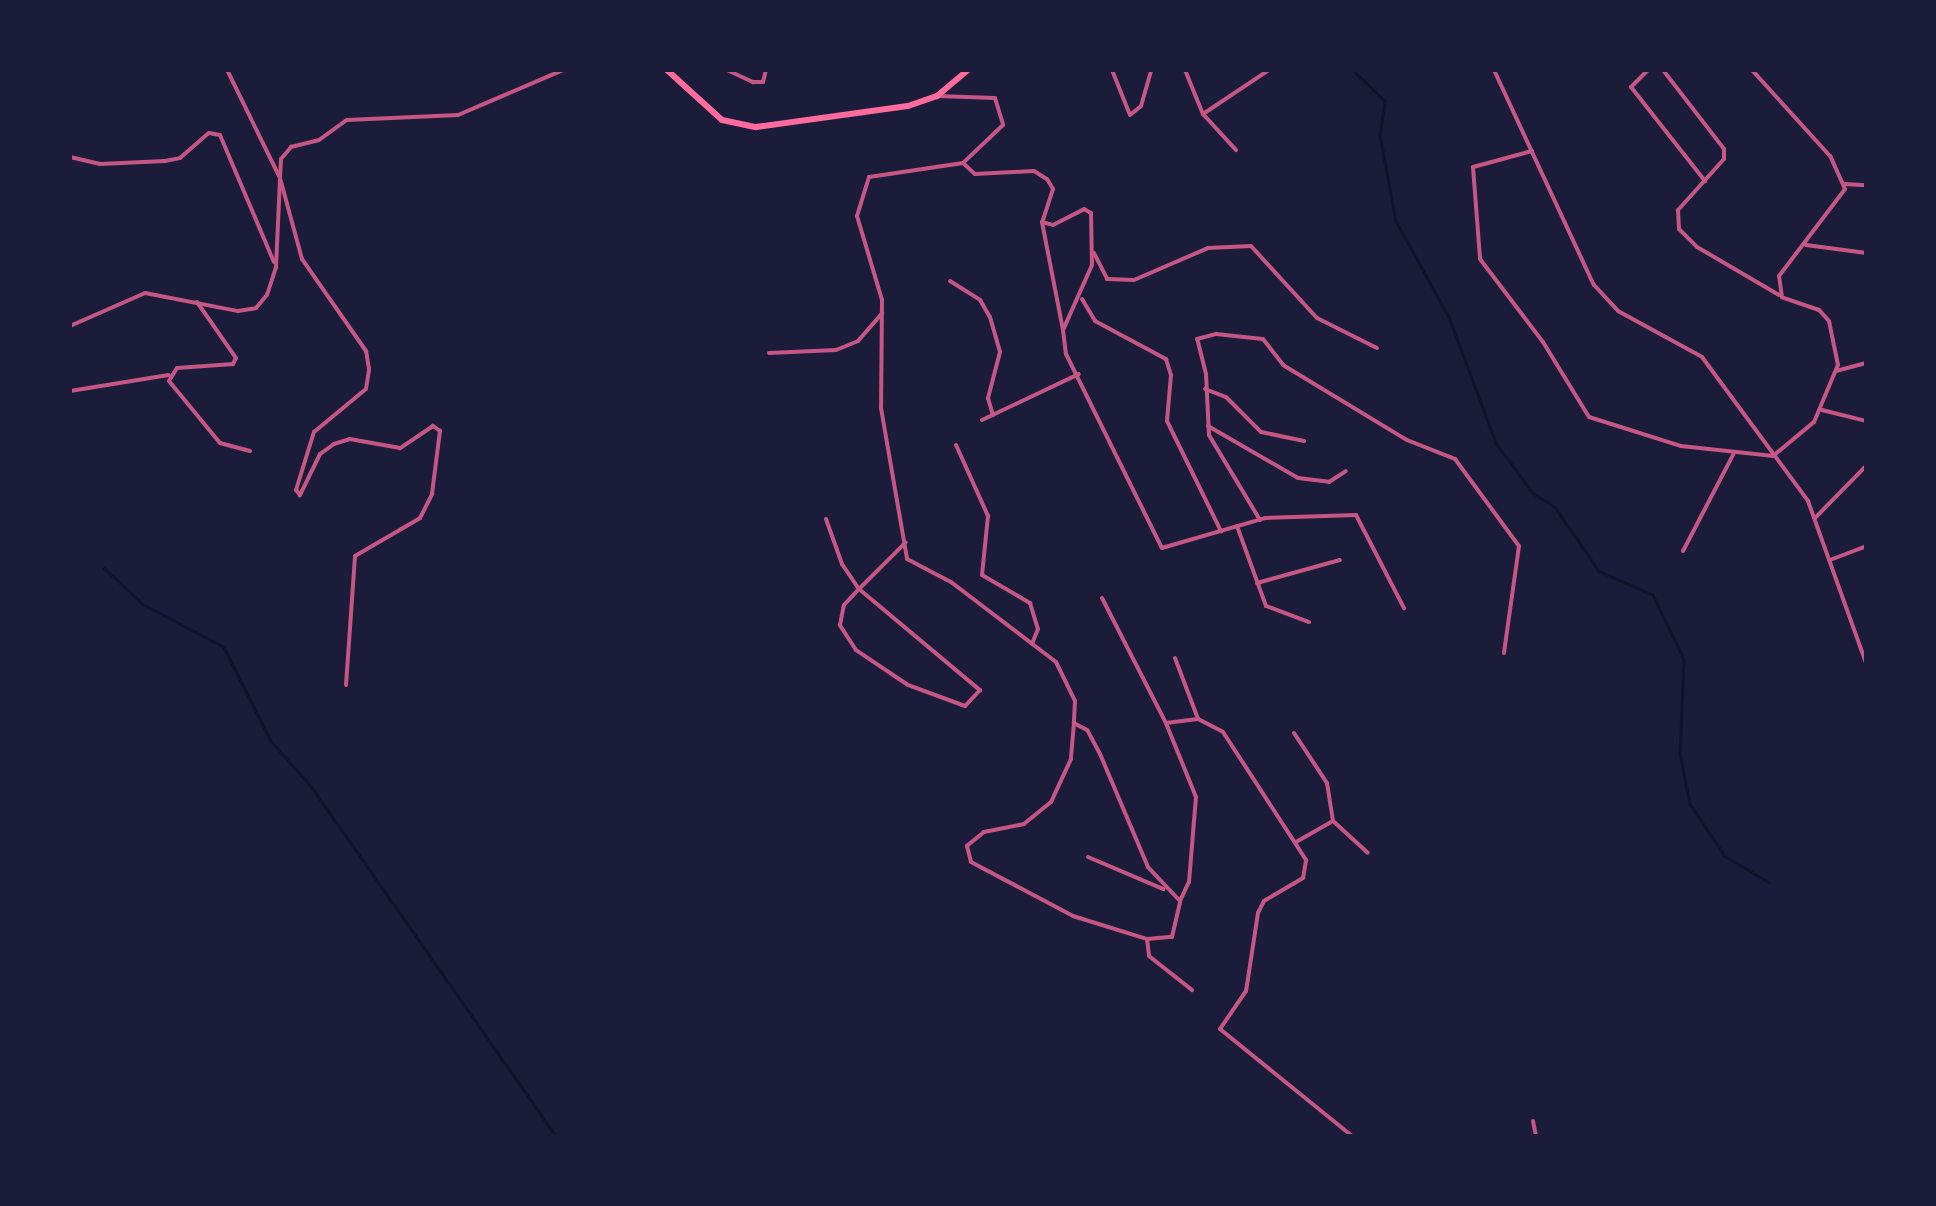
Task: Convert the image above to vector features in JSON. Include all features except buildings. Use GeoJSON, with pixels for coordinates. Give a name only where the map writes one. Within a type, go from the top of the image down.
{"type":"FeatureCollection","features":[{"type":"Feature","properties":{"kind":"main road"},"geometry":{"type":"LineString","coordinates":[[667,70],[722,120],[756,127],[908,106],[938,96],[968,70]]}},
{"type":"Feature","properties":{"kind":"street"},"geometry":{"type":"LineString","coordinates":[[227,70],[280,178],[302,259],[366,351],[366,389],[314,432],[296,490],[300,495],[306,488],[320,454],[334,444],[350,439],[400,448],[421,440],[433,426],[440,431],[432,494],[420,518],[355,556],[346,686]]}},
{"type":"Feature","properties":{"kind":"street"},"geometry":{"type":"LineString","coordinates":[[70,326],[145,293],[238,312],[256,308],[276,267],[281,160],[290,148],[319,140],[347,120],[458,116],[563,70]]}},
{"type":"Feature","properties":{"kind":"street"},"geometry":{"type":"LineString","coordinates":[[727,70],[753,82],[763,82],[766,70]]}},
{"type":"Feature","properties":{"kind":"street"},"geometry":{"type":"LineString","coordinates":[[1112,70],[1130,115],[1141,106],[1151,70]]}},
{"type":"Feature","properties":{"kind":"street"},"geometry":{"type":"LineString","coordinates":[[1185,70],[1203,114],[1236,150]]}},
{"type":"Feature","properties":{"kind":"street"},"geometry":{"type":"LineString","coordinates":[[1203,114],[1269,70]]}},
{"type":"Feature","properties":{"kind":"street"},"geometry":{"type":"LineString","coordinates":[[1494,70],[1566,233],[1606,303],[1702,357],[1815,518],[1866,663]]}},
{"type":"Feature","properties":{"kind":"street"},"geometry":{"type":"LineString","coordinates":[[1648,70],[1631,87],[1706,182]]}},
{"type":"Feature","properties":{"kind":"street"},"geometry":{"type":"LineString","coordinates":[[1532,151],[1473,167],[1480,259],[1597,424],[1734,453],[1773,456],[1800,436],[1820,409],[1836,371],[1838,350],[1828,322],[1818,310],[1746,280],[1679,230],[1678,210],[1724,159],[1724,149],[1663,70]]}},
{"type":"Feature","properties":{"kind":"street"},"geometry":{"type":"LineString","coordinates":[[1752,70],[1830,156],[1844,184]]}},
{"type":"Feature","properties":{"kind":"street"},"geometry":{"type":"LineString","coordinates":[[938,96],[994,98],[1003,110],[996,134],[962,163],[869,177],[859,195],[857,216],[878,273],[882,408],[906,559],[951,582],[1056,662],[1075,701],[1072,759],[1051,802],[1024,824],[984,832],[967,846],[970,862],[1073,916],[1147,939],[1172,937],[1189,882],[1196,796],[1166,723],[1102,598]]}},
{"type":"Feature","properties":{"kind":"street"},"geometry":{"type":"LineString","coordinates":[[70,157],[100,164],[165,161],[180,158],[209,133],[220,135],[276,267]]}},
{"type":"Feature","properties":{"kind":"street"},"geometry":{"type":"LineString","coordinates":[[962,163],[974,174],[1034,170],[1047,179],[1053,190],[1042,222],[1063,330],[1079,374],[1162,548],[1260,520],[1356,515],[1404,608]]}},
{"type":"Feature","properties":{"kind":"street"},"geometry":{"type":"LineString","coordinates":[[1782,297],[1778,276],[1844,184]]}},
{"type":"Feature","properties":{"kind":"street"},"geometry":{"type":"LineString","coordinates":[[1844,184],[1866,185]]}},
{"type":"Feature","properties":{"kind":"street"},"geometry":{"type":"LineString","coordinates":[[1042,222],[1053,225],[1084,209],[1091,213],[1092,248],[1081,296],[1063,330]]}},
{"type":"Feature","properties":{"kind":"street"},"geometry":{"type":"LineString","coordinates":[[1804,244],[1866,253]]}},
{"type":"Feature","properties":{"kind":"street"},"geometry":{"type":"LineString","coordinates":[[1092,248],[1107,279],[1134,280],[1208,248],[1251,246],[1317,318],[1377,348]]}},
{"type":"Feature","properties":{"kind":"street"},"geometry":{"type":"LineString","coordinates":[[950,281],[980,300],[990,317],[1000,352],[988,398],[993,414]]}},
{"type":"Feature","properties":{"kind":"street"},"geometry":{"type":"LineString","coordinates":[[1081,296],[1095,322],[1166,359],[1171,375],[1167,421],[1221,531]]}},
{"type":"Feature","properties":{"kind":"street"},"geometry":{"type":"LineString","coordinates":[[70,391],[170,375],[177,368],[233,364],[236,358],[197,302]]}},
{"type":"Feature","properties":{"kind":"street"},"geometry":{"type":"LineString","coordinates":[[769,353],[836,350],[858,340],[882,312]]}},
{"type":"Feature","properties":{"kind":"street"},"geometry":{"type":"LineString","coordinates":[[1260,520],[1228,476],[1208,426],[1196,339],[1216,334],[1262,339],[1283,365],[1316,386],[1407,440],[1455,459],[1519,546],[1504,653]]}},
{"type":"Feature","properties":{"kind":"street"},"geometry":{"type":"LineString","coordinates":[[1836,371],[1866,363]]}},
{"type":"Feature","properties":{"kind":"street"},"geometry":{"type":"LineString","coordinates":[[982,420],[1079,374]]}},
{"type":"Feature","properties":{"kind":"street"},"geometry":{"type":"LineString","coordinates":[[170,375],[220,443],[250,451]]}},
{"type":"Feature","properties":{"kind":"street"},"geometry":{"type":"LineString","coordinates":[[1205,389],[1226,397],[1262,432],[1304,442]]}},
{"type":"Feature","properties":{"kind":"street"},"geometry":{"type":"LineString","coordinates":[[1820,409],[1866,421]]}},
{"type":"Feature","properties":{"kind":"street"},"geometry":{"type":"LineString","coordinates":[[1208,426],[1298,478],[1329,482],[1346,471]]}},
{"type":"Feature","properties":{"kind":"street"},"geometry":{"type":"LineString","coordinates":[[956,446],[988,516],[982,575],[1030,603],[1038,629],[1032,644]]}},
{"type":"Feature","properties":{"kind":"street"},"geometry":{"type":"LineString","coordinates":[[1683,550],[1734,453]]}},
{"type":"Feature","properties":{"kind":"street"},"geometry":{"type":"LineString","coordinates":[[1815,518],[1866,466]]}},
{"type":"Feature","properties":{"kind":"street"},"geometry":{"type":"LineString","coordinates":[[826,519],[842,564],[859,590],[980,690],[972,702],[942,702],[856,650],[840,616],[859,590],[906,542]]}},
{"type":"Feature","properties":{"kind":"street"},"geometry":{"type":"LineString","coordinates":[[1237,526],[1266,606],[1309,622]]}},
{"type":"Feature","properties":{"kind":"street"},"geometry":{"type":"LineString","coordinates":[[1830,560],[1866,546]]}},
{"type":"Feature","properties":{"kind":"street"},"geometry":{"type":"LineString","coordinates":[[1257,583],[1340,560]]}},
{"type":"Feature","properties":{"kind":"street"},"geometry":{"type":"LineString","coordinates":[[1175,658],[1198,719]]}},
{"type":"Feature","properties":{"kind":"street"},"geometry":{"type":"LineString","coordinates":[[1166,723],[1198,719],[1223,732],[1306,860],[1303,878],[1264,901],[1246,991],[1220,1030],[1352,1136]]}},
{"type":"Feature","properties":{"kind":"street"},"geometry":{"type":"LineString","coordinates":[[1074,723],[1087,730],[1163,889]]}},
{"type":"Feature","properties":{"kind":"street"},"geometry":{"type":"LineString","coordinates":[[1294,734],[1327,783],[1333,821],[1368,853]]}},
{"type":"Feature","properties":{"kind":"street"},"geometry":{"type":"LineString","coordinates":[[1296,842],[1333,821]]}},
{"type":"Feature","properties":{"kind":"street"},"geometry":{"type":"LineString","coordinates":[[1088,857],[1163,889],[1180,902]]}},
{"type":"Feature","properties":{"kind":"street"},"geometry":{"type":"LineString","coordinates":[[1147,939],[1149,956],[1192,990]]}},
{"type":"Feature","properties":{"kind":"street"},"geometry":{"type":"LineString","coordinates":[[1533,1121],[1536,1136]]}},
{"type":"Feature","properties":{"kind":"waterway"},"geometry":{"type":"LineString","coordinates":[[1353,70],[1385,101],[1380,135],[1396,221],[1449,317],[1496,443],[1533,493],[1555,507],[1599,571],[1653,595],[1684,659],[1680,753],[1690,804],[1725,856],[1769,882]]}},
{"type":"Feature","properties":{"kind":"waterway"},"geometry":{"type":"LineString","coordinates":[[104,568],[143,604],[224,647],[271,741],[311,786],[556,1136]]}}]}
